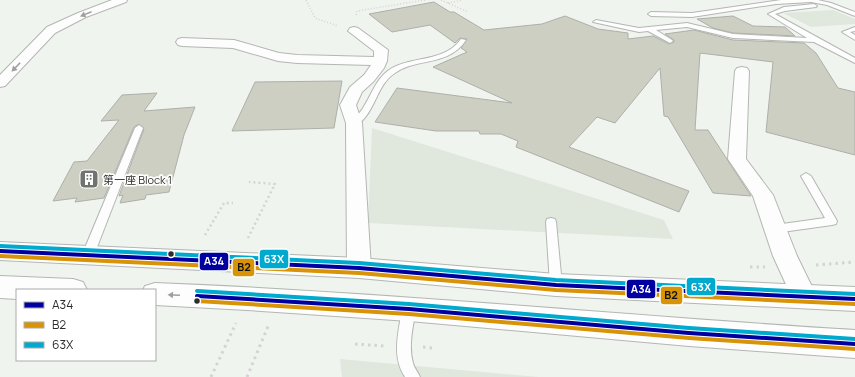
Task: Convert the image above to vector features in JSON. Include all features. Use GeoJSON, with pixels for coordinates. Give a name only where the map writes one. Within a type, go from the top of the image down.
{"type":"FeatureCollection","features":[{"type":"Feature","properties":{"kind":"main road"},"geometry":{"type":"LineString","coordinates":[[0,251],[359,268],[556,286],[855,299]]}},
{"type":"Feature","properties":{"kind":"main road"},"geometry":{"type":"LineString","coordinates":[[0,287],[49,289]]}},
{"type":"Feature","properties":{"kind":"main road"},"geometry":{"type":"LineString","coordinates":[[156,294],[247,298],[409,309],[689,334],[855,344]]}},
{"type":"Feature","properties":{"kind":"street"},"geometry":{"type":"LineString","coordinates":[[0,83],[51,30],[82,15],[122,0]]}},
{"type":"Feature","properties":{"kind":"street"},"geometry":{"type":"LineString","coordinates":[[354,31],[381,50],[380,61],[377,68],[369,78],[355,90],[348,105],[354,123],[359,268]]}},
{"type":"Feature","properties":{"kind":"street"},"geometry":{"type":"LineString","coordinates":[[182,42],[234,44],[278,57],[297,59],[380,61]]}},
{"type":"Feature","properties":{"kind":"street"},"geometry":{"type":"LineString","coordinates":[[742,72],[737,158],[763,195],[785,256],[804,297]]}},
{"type":"Feature","properties":{"kind":"lane"},"geometry":{"type":"LineString","coordinates":[[651,14],[692,15],[776,2],[811,0],[829,4],[855,14]]}},
{"type":"Feature","properties":{"kind":"lane"},"geometry":{"type":"LineString","coordinates":[[829,4],[784,9],[771,14],[815,40],[855,61]]}},
{"type":"Feature","properties":{"kind":"lane"},"geometry":{"type":"LineString","coordinates":[[596,22],[639,30],[687,25],[733,36],[815,40]]}},
{"type":"Feature","properties":{"kind":"lane"},"geometry":{"type":"LineString","coordinates":[[648,28],[670,41]]}},
{"type":"Feature","properties":{"kind":"lane"},"geometry":{"type":"LineString","coordinates":[[855,30],[845,32],[855,38]]}},
{"type":"Feature","properties":{"kind":"lane"},"geometry":{"type":"LineString","coordinates":[[354,123],[360,120],[365,114],[380,81],[392,70],[451,52],[463,40]]}},
{"type":"Feature","properties":{"kind":"lane"},"geometry":{"type":"LineString","coordinates":[[88,255],[139,128]]}},
{"type":"Feature","properties":{"kind":"lane"},"geometry":{"type":"LineString","coordinates":[[775,229],[832,221],[806,176]]}},
{"type":"Feature","properties":{"kind":"lane"},"geometry":{"type":"LineString","coordinates":[[551,222],[556,286]]}},
{"type":"Feature","properties":{"kind":"lane"},"geometry":{"type":"LineString","coordinates":[[409,309],[403,347],[408,372],[413,377]]}},
{"type":"Feature","properties":{"kind":"path"},"geometry":{"type":"LineString","coordinates":[[306,0],[316,18],[354,31],[357,11],[425,0]]}},
{"type":"Feature","properties":{"kind":"path"},"geometry":{"type":"LineString","coordinates":[[441,0],[468,12]]}},
{"type":"Feature","properties":{"kind":"path"},"geometry":{"type":"LineString","coordinates":[[448,3],[462,0]]}},
{"type":"Feature","properties":{"kind":"path"},"geometry":{"type":"LineString","coordinates":[[248,238],[275,184],[249,182]]}},
{"type":"Feature","properties":{"kind":"path"},"geometry":{"type":"LineString","coordinates":[[205,235],[224,203],[233,203]]}},
{"type":"Feature","properties":{"kind":"path"},"geometry":{"type":"LineString","coordinates":[[211,377],[247,298]]}},
{"type":"Feature","properties":{"kind":"path"},"geometry":{"type":"LineString","coordinates":[[247,377],[279,300]]}},
{"type":"Feature","properties":{"kind":"shaded area"},"geometry":{"type":"Polygon","coordinates":[[[833,10],[855,19],[855,24],[811,27],[783,13],[833,10]]]}},
{"type":"Feature","properties":{"kind":"shaded area"},"geometry":{"type":"Polygon","coordinates":[[[372,128],[664,220],[673,239],[368,223],[372,128]]]}},
{"type":"Feature","properties":{"kind":"shaded area"},"geometry":{"type":"Polygon","coordinates":[[[340,359],[539,377],[342,377],[340,359]]]}},
{"type":"Feature","properties":{"kind":"building"},"geometry":{"type":"Polygon","coordinates":[[[434,2],[484,30],[542,24],[565,16],[598,29],[628,33],[628,39],[653,36],[669,44],[674,42],[674,40],[665,34],[694,30],[733,40],[804,43],[816,53],[838,88],[855,92],[855,155],[766,132],[773,62],[700,53],[695,130],[708,130],[751,196],[713,193],[668,117],[664,116],[660,68],[615,123],[597,117],[569,147],[689,191],[679,212],[516,147],[518,141],[501,134],[480,134],[479,131],[436,131],[375,122],[397,88],[512,103],[433,67],[467,52],[461,48],[467,39],[460,38],[455,43],[430,25],[392,32],[369,14],[434,2]]]}},
{"type":"Feature","properties":{"kind":"building"},"geometry":{"type":"Polygon","coordinates":[[[733,16],[753,26],[785,27],[795,36],[733,33],[713,28],[697,19],[733,16]]]}},
{"type":"Feature","properties":{"kind":"building"},"geometry":{"type":"Polygon","coordinates":[[[342,81],[334,128],[232,131],[255,82],[342,81]]]}},
{"type":"Feature","properties":{"kind":"building"},"geometry":{"type":"Polygon","coordinates":[[[157,93],[144,111],[195,107],[184,135],[169,192],[146,195],[145,199],[120,203],[123,195],[119,196],[144,129],[139,124],[134,127],[104,198],[75,202],[77,198],[53,201],[74,162],[87,161],[119,120],[101,121],[122,95],[157,93]]]}},
{"type":"Feature","properties":{"kind":"transit line","name":"63X"},"geometry":{"type":"LineString","coordinates":[[0,246],[359,263],[556,280],[855,294]]}},
{"type":"Feature","properties":{"kind":"transit line","name":"A34"},"geometry":{"type":"LineString","coordinates":[[0,251],[359,268],[556,285],[855,299]]}},
{"type":"Feature","properties":{"kind":"transit line","name":"B2"},"geometry":{"type":"LineString","coordinates":[[0,256],[359,273],[556,290],[855,304]]}},
{"type":"Feature","properties":{"kind":"transit line","name":"63X"},"geometry":{"type":"LineString","coordinates":[[197,291],[409,304],[689,328],[855,339]]}},
{"type":"Feature","properties":{"kind":"transit line","name":"A34"},"geometry":{"type":"LineString","coordinates":[[197,296],[409,309],[689,333],[855,344]]}},
{"type":"Feature","properties":{"kind":"transit line","name":"B2"},"geometry":{"type":"LineString","coordinates":[[197,301],[409,314],[689,338],[855,349]]}},
{"type":"Feature","properties":{"kind":"place","name":"第一座 Block 1"},"geometry":{"type":"Point","coordinates":[89,179]}}]}
